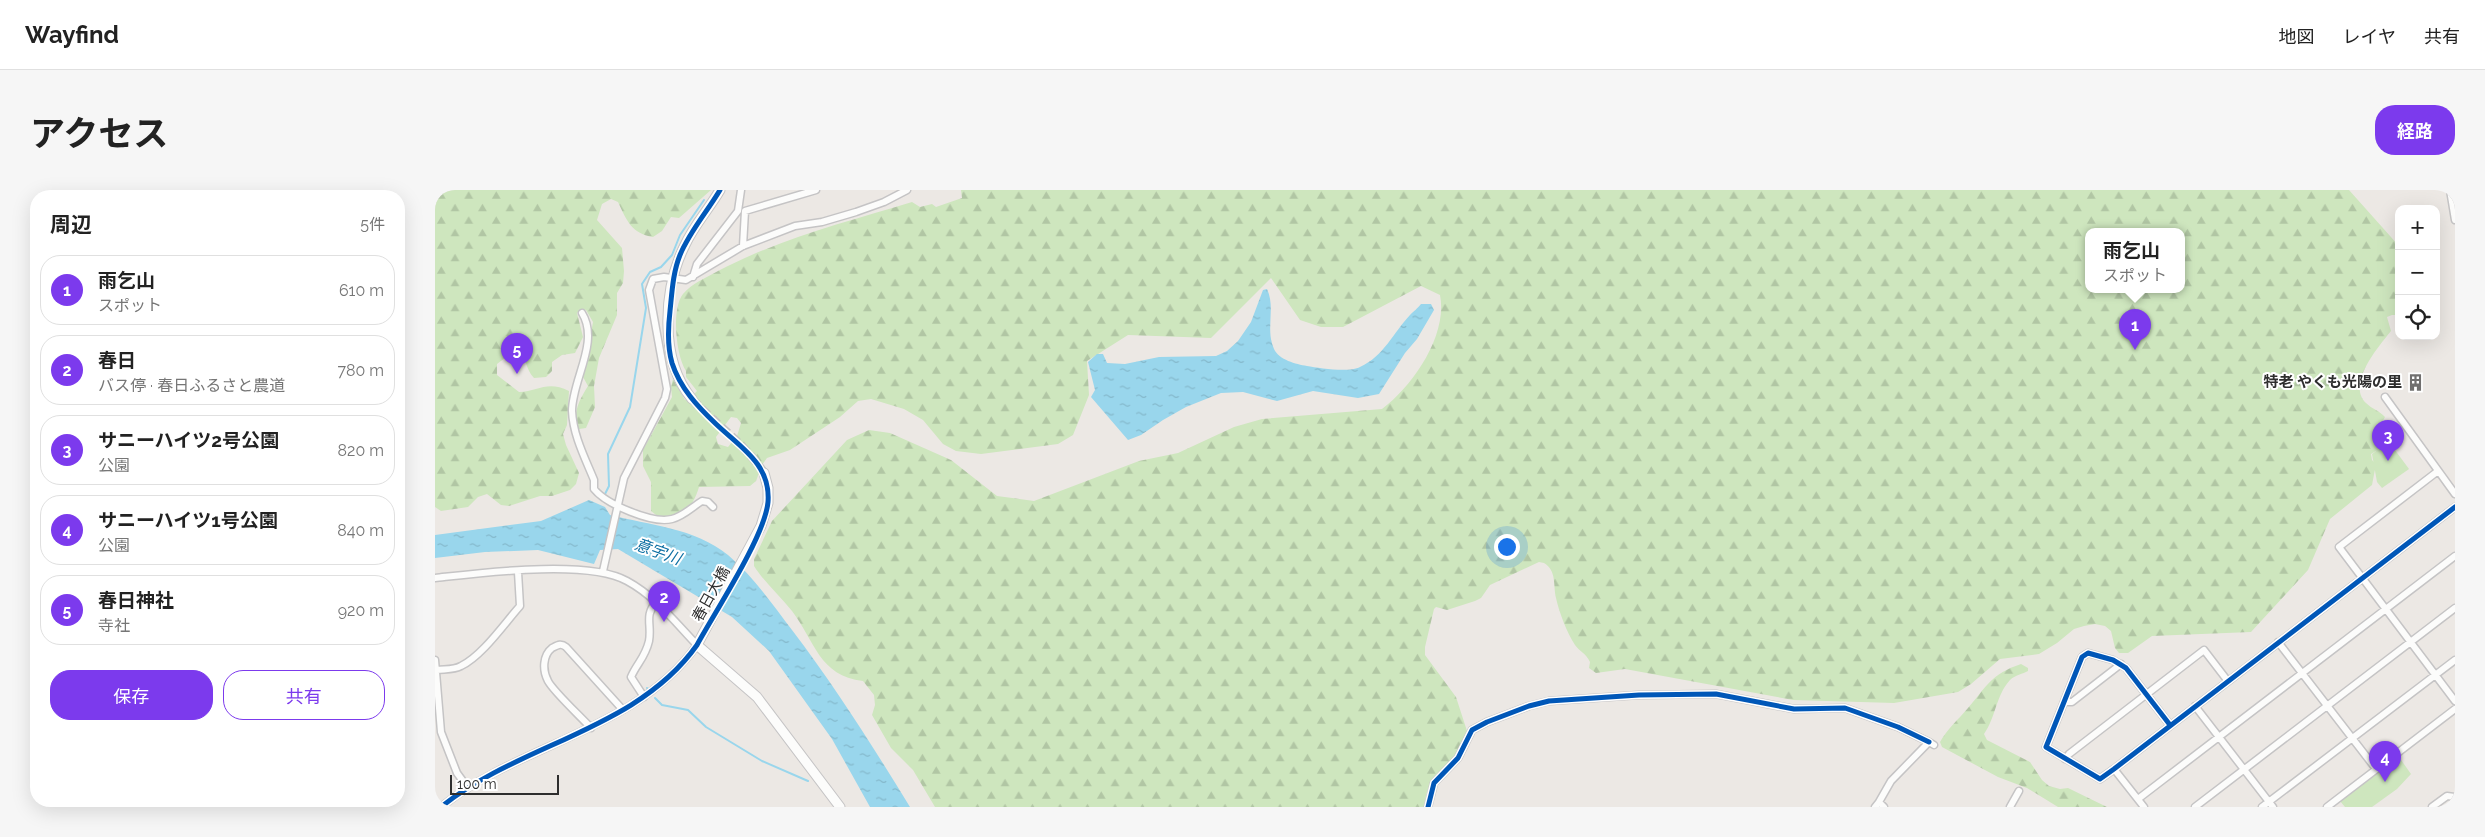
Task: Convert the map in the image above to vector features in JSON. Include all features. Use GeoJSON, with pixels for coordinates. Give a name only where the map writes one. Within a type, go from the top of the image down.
{"type":"FeatureCollection","features":[{"type":"Feature","properties":{"kind":"street"},"geometry":{"type":"LineString","coordinates":[[692,399],[677,376],[669,350],[669,322],[674,279],[685,245],[720,190]]}},
{"type":"Feature","properties":{"kind":"street"},"geometry":{"type":"LineString","coordinates":[[741,190],[743,246]]}},
{"type":"Feature","properties":{"kind":"street"},"geometry":{"type":"LineString","coordinates":[[693,277],[697,264],[741,212],[815,190]]}},
{"type":"Feature","properties":{"kind":"street"},"geometry":{"type":"LineString","coordinates":[[603,569],[619,508],[624,478],[665,398],[667,389],[650,283],[653,278],[685,280],[743,246],[795,226],[822,222],[856,212],[884,202],[907,190]]}},
{"type":"Feature","properties":{"kind":"street"},"geometry":{"type":"LineString","coordinates":[[2450,190],[2455,220]]}},
{"type":"Feature","properties":{"kind":"street"},"geometry":{"type":"LineString","coordinates":[[582,313],[587,324],[587,348],[572,408],[573,425],[594,480],[594,489],[607,501],[619,508],[662,520],[680,516],[702,502],[708,502],[713,507]]}},
{"type":"Feature","properties":{"kind":"street"},"geometry":{"type":"LineString","coordinates":[[2385,397],[2455,494]]}},
{"type":"Feature","properties":{"kind":"street"},"geometry":{"type":"LineString","coordinates":[[2438,471],[2339,547],[2455,701]]}},
{"type":"Feature","properties":{"kind":"street","name":"春日大橋"},"geometry":{"type":"LineString","coordinates":[[698,642],[744,561],[761,526],[767,508],[768,488],[764,473]]}},
{"type":"Feature","properties":{"kind":"street"},"geometry":{"type":"LineString","coordinates":[[2170,725],[2121,664],[2088,653],[2082,657],[2046,747],[2100,779],[2455,507]]}},
{"type":"Feature","properties":{"kind":"street"},"geometry":{"type":"LineString","coordinates":[[2138,799],[2455,556]]}},
{"type":"Feature","properties":{"kind":"street"},"geometry":{"type":"LineString","coordinates":[[435,578],[560,569],[603,569],[626,580],[656,602],[767,708],[840,807]]}},
{"type":"Feature","properties":{"kind":"street"},"geometry":{"type":"LineString","coordinates":[[437,670],[457,668],[466,663],[479,652],[520,606],[518,572]]}},
{"type":"Feature","properties":{"kind":"street"},"geometry":{"type":"LineString","coordinates":[[644,697],[633,681],[632,675],[644,657],[650,633],[648,614],[656,602]]}},
{"type":"Feature","properties":{"kind":"street"},"geometry":{"type":"LineString","coordinates":[[2195,807],[2455,608]]}},
{"type":"Feature","properties":{"kind":"street"},"geometry":{"type":"LineString","coordinates":[[441,807],[468,788],[591,728],[644,697],[668,679],[698,642]]}},
{"type":"Feature","properties":{"kind":"street"},"geometry":{"type":"LineString","coordinates":[[2278,642],[2376,769]]}},
{"type":"Feature","properties":{"kind":"street"},"geometry":{"type":"LineString","coordinates":[[591,728],[547,680],[544,658],[556,645],[562,644],[566,647],[623,710]]}},
{"type":"Feature","properties":{"kind":"street"},"geometry":{"type":"LineString","coordinates":[[2065,759],[2204,650],[2227,680]]}},
{"type":"Feature","properties":{"kind":"street"},"geometry":{"type":"LineString","coordinates":[[435,660],[441,732],[453,765],[468,788]]}},
{"type":"Feature","properties":{"kind":"street"},"geometry":{"type":"LineString","coordinates":[[2262,807],[2271,804],[2352,738],[2455,660]]}},
{"type":"Feature","properties":{"kind":"street"},"geometry":{"type":"LineString","coordinates":[[2065,702],[2072,702],[2121,664]]}},
{"type":"Feature","properties":{"kind":"street"},"geometry":{"type":"LineString","coordinates":[[1427,807],[1434,783],[1459,758],[1473,730],[1487,722],[1529,706],[1549,701],[1639,695],[1716,694],[1794,709],[1845,708],[1880,720],[1931,743],[1891,781],[1880,805]]}},
{"type":"Feature","properties":{"kind":"street"},"geometry":{"type":"LineString","coordinates":[[2195,706],[2271,804]]}},
{"type":"Feature","properties":{"kind":"street"},"geometry":{"type":"LineString","coordinates":[[2327,807],[2455,709]]}},
{"type":"Feature","properties":{"kind":"street"},"geometry":{"type":"LineString","coordinates":[[2114,769],[2144,807]]}},
{"type":"Feature","properties":{"kind":"street"},"geometry":{"type":"LineString","coordinates":[[2010,807],[2019,791]]}},
{"type":"Feature","properties":{"kind":"street"},"geometry":{"type":"LineString","coordinates":[[2433,807],[2447,796],[2455,797]]}},
{"type":"Feature","properties":{"kind":"green space"},"geometry":{"type":"Polygon","coordinates":[[[435,190],[711,190],[679,218],[671,217],[662,231],[653,237],[640,233],[631,225],[618,202],[611,199],[602,204],[597,220],[622,248],[624,271],[623,283],[617,293],[617,315],[599,358],[594,386],[595,407],[586,428],[579,429],[576,412],[588,386],[583,377],[593,322],[586,310],[581,309],[577,313],[583,337],[575,353],[562,355],[552,362],[552,371],[546,377],[534,378],[518,348],[497,364],[497,375],[519,392],[549,386],[569,391],[567,425],[563,434],[579,473],[576,484],[570,490],[552,496],[540,496],[509,506],[501,505],[487,494],[478,497],[468,507],[441,511],[435,507],[435,190]]]}},
{"type":"Feature","properties":{"kind":"green space"},"geometry":{"type":"Polygon","coordinates":[[[961,190],[2349,190],[2395,242],[2395,315],[2387,317],[2391,331],[2366,366],[2360,386],[2361,395],[2366,403],[2385,417],[2376,433],[2385,441],[2383,447],[2371,454],[2372,460],[2376,464],[2372,485],[2330,519],[2308,570],[2251,632],[2152,636],[2128,653],[2119,653],[2115,648],[2111,631],[2105,626],[2095,624],[2074,629],[2057,643],[2039,654],[2000,659],[1971,684],[1958,692],[1894,703],[1793,700],[1625,669],[1596,673],[1589,668],[1590,662],[1585,654],[1575,645],[1566,629],[1557,604],[1551,570],[1544,563],[1539,562],[1490,585],[1481,598],[1475,601],[1447,610],[1436,607],[1434,609],[1425,647],[1425,655],[1456,697],[1467,731],[1454,757],[1437,773],[1431,783],[1424,807],[935,807],[913,770],[891,748],[872,715],[875,705],[874,695],[863,681],[848,678],[827,665],[792,611],[762,578],[754,566],[754,559],[772,521],[847,440],[869,430],[890,433],[951,460],[997,496],[1034,501],[1139,461],[1178,453],[1234,427],[1262,419],[1382,409],[1405,387],[1426,358],[1439,326],[1441,310],[1440,295],[1421,286],[1343,327],[1321,327],[1300,320],[1271,278],[1211,338],[1128,335],[1087,361],[1089,395],[1073,435],[1058,444],[981,454],[956,451],[943,444],[923,420],[904,409],[871,399],[858,401],[840,417],[790,450],[767,458],[756,481],[750,486],[699,487],[693,501],[686,510],[675,515],[660,518],[651,511],[651,482],[643,466],[643,450],[672,397],[671,387],[673,379],[685,400],[688,400],[697,391],[686,377],[686,371],[677,344],[677,310],[683,294],[699,281],[718,271],[789,240],[912,202],[920,207],[932,204],[936,207],[962,198],[961,190]],[[731,417],[716,437],[718,444],[728,447],[737,436],[741,423],[737,418],[731,417]]]}},
{"type":"Feature","properties":{"kind":"green space"},"geometry":{"type":"Polygon","coordinates":[[[2389,442],[2409,469],[2382,488],[2377,482],[2372,454],[2389,442]]]}},
{"type":"Feature","properties":{"kind":"green space"},"geometry":{"type":"Polygon","coordinates":[[[2021,664],[2028,668],[2028,671],[2012,678],[2005,686],[1984,734],[1987,740],[2030,762],[2042,780],[2049,786],[2060,789],[2068,788],[2107,807],[2058,807],[2027,788],[1998,777],[1942,747],[1940,742],[1946,732],[1990,682],[2003,672],[2021,664]]]}},
{"type":"Feature","properties":{"kind":"green space"},"geometry":{"type":"Polygon","coordinates":[[[2399,757],[2411,774],[2397,789],[2372,807],[2345,807],[2340,801],[2399,757]]]}},
{"type":"Feature","properties":{"kind":"water"},"geometry":{"type":"Polygon","coordinates":[[[1267,289],[1271,304],[1270,334],[1276,353],[1293,363],[1326,369],[1349,370],[1360,367],[1376,357],[1421,304],[1431,304],[1434,310],[1417,339],[1405,353],[1379,394],[1358,398],[1313,391],[1277,401],[1243,392],[1221,393],[1186,407],[1141,435],[1128,440],[1091,397],[1095,390],[1088,362],[1097,354],[1103,354],[1107,363],[1125,364],[1159,357],[1216,356],[1227,351],[1238,341],[1251,322],[1263,290],[1267,289]]]}},
{"type":"Feature","properties":{"kind":"water","name":"意宇川"},"geometry":{"type":"Polygon","coordinates":[[[589,500],[605,507],[610,515],[671,529],[701,539],[715,546],[737,563],[770,601],[824,673],[910,807],[870,807],[832,739],[769,651],[732,617],[618,549],[600,550],[594,564],[538,550],[485,552],[435,558],[435,535],[541,521],[589,500]]]}},
{"type":"Feature","properties":{"kind":"waterway"},"geometry":{"type":"LineString","coordinates":[[605,494],[609,486],[608,454],[630,407],[646,308],[642,284],[650,272],[661,267],[672,255],[680,235],[704,200]]}},
{"type":"Feature","properties":{"kind":"waterway"},"geometry":{"type":"LineString","coordinates":[[655,698],[662,705],[688,710],[706,727],[762,761],[808,781]]}},
{"type":"Feature","properties":{"kind":"tunnel"},"geometry":{"type":"LineString","coordinates":[[692,399],[739,443],[764,473]]}},
{"type":"Feature","properties":{"kind":"cycle path"},"geometry":{"type":"LineString","coordinates":[[441,807],[472,785],[610,717],[642,698],[672,674],[697,645],[738,574],[758,534],[765,517],[768,502],[768,489],[765,477],[752,457],[709,418],[690,397],[675,372],[669,350],[669,317],[676,268],[684,246],[720,190]]}},
{"type":"Feature","properties":{"kind":"cycle path"},"geometry":{"type":"LineString","coordinates":[[2170,725],[2126,668],[2113,660],[2088,653],[2082,657],[2046,747],[2100,779],[2455,507]]}},
{"type":"Feature","properties":{"kind":"cycle path"},"geometry":{"type":"LineString","coordinates":[[1428,807],[1434,783],[1458,758],[1472,730],[1487,722],[1529,706],[1549,701],[1639,695],[1716,694],[1794,709],[1845,708],[1898,727],[1929,742]]}},
{"type":"Feature","properties":{"kind":"place","name":"雨乞山"},"geometry":{"type":"Point","coordinates":[2135,350]}},
{"type":"Feature","properties":{"kind":"place","name":"春日神社"},"geometry":{"type":"Point","coordinates":[517,374]}},
{"type":"Feature","properties":{"kind":"place","name":"特老 やくも光陽の里"},"geometry":{"type":"Point","coordinates":[2416,382]}},
{"type":"Feature","properties":{"kind":"place","name":"サニーハイツ2号公園"},"geometry":{"type":"Point","coordinates":[2388,461]}},
{"type":"Feature","properties":{"kind":"place","name":"春日"},"geometry":{"type":"Point","coordinates":[664,622]}},
{"type":"Feature","properties":{"kind":"place","name":"サニーハイツ1号公園"},"geometry":{"type":"Point","coordinates":[2385,782]}}]}
